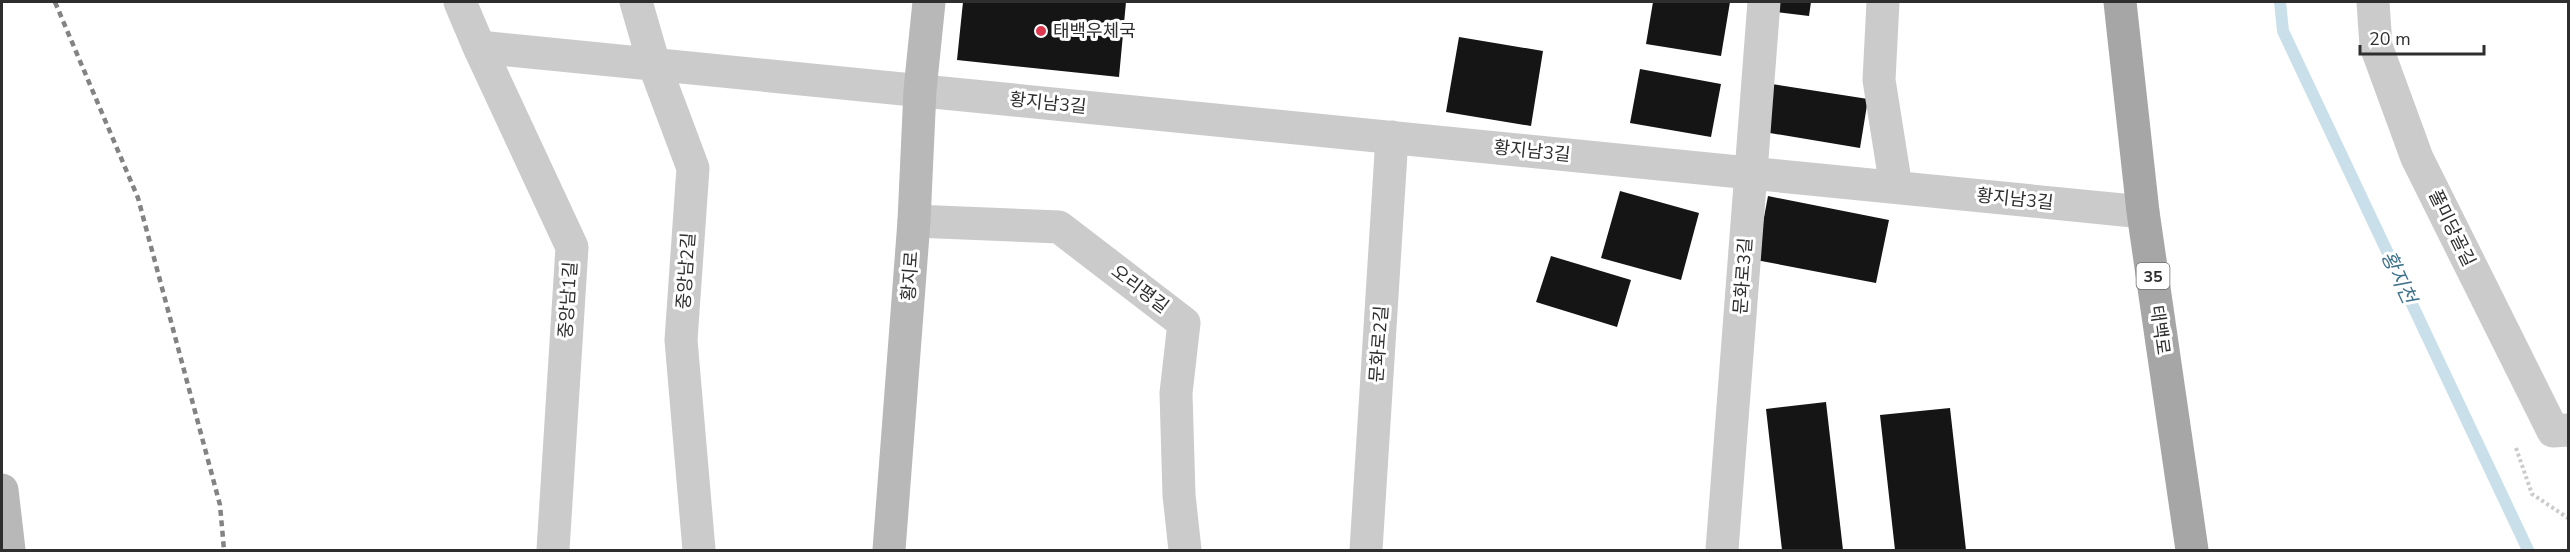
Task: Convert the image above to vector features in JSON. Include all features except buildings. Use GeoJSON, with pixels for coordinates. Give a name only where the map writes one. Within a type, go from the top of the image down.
{"type":"FeatureCollection","features":[{"type":"Feature","properties":{"kind":"main road","name":"태백로"},"geometry":{"type":"LineString","coordinates":[[2120,2],[2143,212],[2193,550]]}},
{"type":"Feature","properties":{"kind":"street","name":"중앙남1길"},"geometry":{"type":"LineString","coordinates":[[460,2],[572,247],[553,550]]}},
{"type":"Feature","properties":{"kind":"street","name":"중앙남2길"},"geometry":{"type":"LineString","coordinates":[[636,2],[654,64],[693,168],[681,340],[699,550]]}},
{"type":"Feature","properties":{"kind":"street","name":"황지로"},"geometry":{"type":"LineString","coordinates":[[889,550],[914,221],[920,90],[929,2]]}},
{"type":"Feature","properties":{"kind":"street","name":"문화로3길"},"geometry":{"type":"LineString","coordinates":[[1722,550],[1764,2]]}},
{"type":"Feature","properties":{"kind":"street"},"geometry":{"type":"LineString","coordinates":[[1883,2],[1879,80],[1896,188]]}},
{"type":"Feature","properties":{"kind":"street","name":"풀미당골길"},"geometry":{"type":"LineString","coordinates":[[2373,2],[2376,46],[2417,158],[2553,431],[2568,430]]}},
{"type":"Feature","properties":{"kind":"street","name":"황지남3길"},"geometry":{"type":"LineString","coordinates":[[479,47],[2143,212]]}},
{"type":"Feature","properties":{"kind":"street","name":"문화로2길"},"geometry":{"type":"LineString","coordinates":[[1366,550],[1392,137]]}},
{"type":"Feature","properties":{"kind":"street","name":"오리평길"},"geometry":{"type":"LineString","coordinates":[[914,221],[1059,227],[1184,323],[1176,393],[1179,495],[1185,550]]}},
{"type":"Feature","properties":{"kind":"street"},"geometry":{"type":"LineString","coordinates":[[2,490],[9,550]]}},
{"type":"Feature","properties":{"kind":"waterway","name":"황지천"},"geometry":{"type":"LineString","coordinates":[[2280,2],[2283,31],[2528,550]]}},
{"type":"Feature","properties":{"kind":"railway"},"geometry":{"type":"LineString","coordinates":[[55,2],[138,198],[220,505],[224,550]]}},
{"type":"Feature","properties":{"kind":"place","name":"태백우체국"},"geometry":{"type":"Point","coordinates":[1041,31]}}]}
